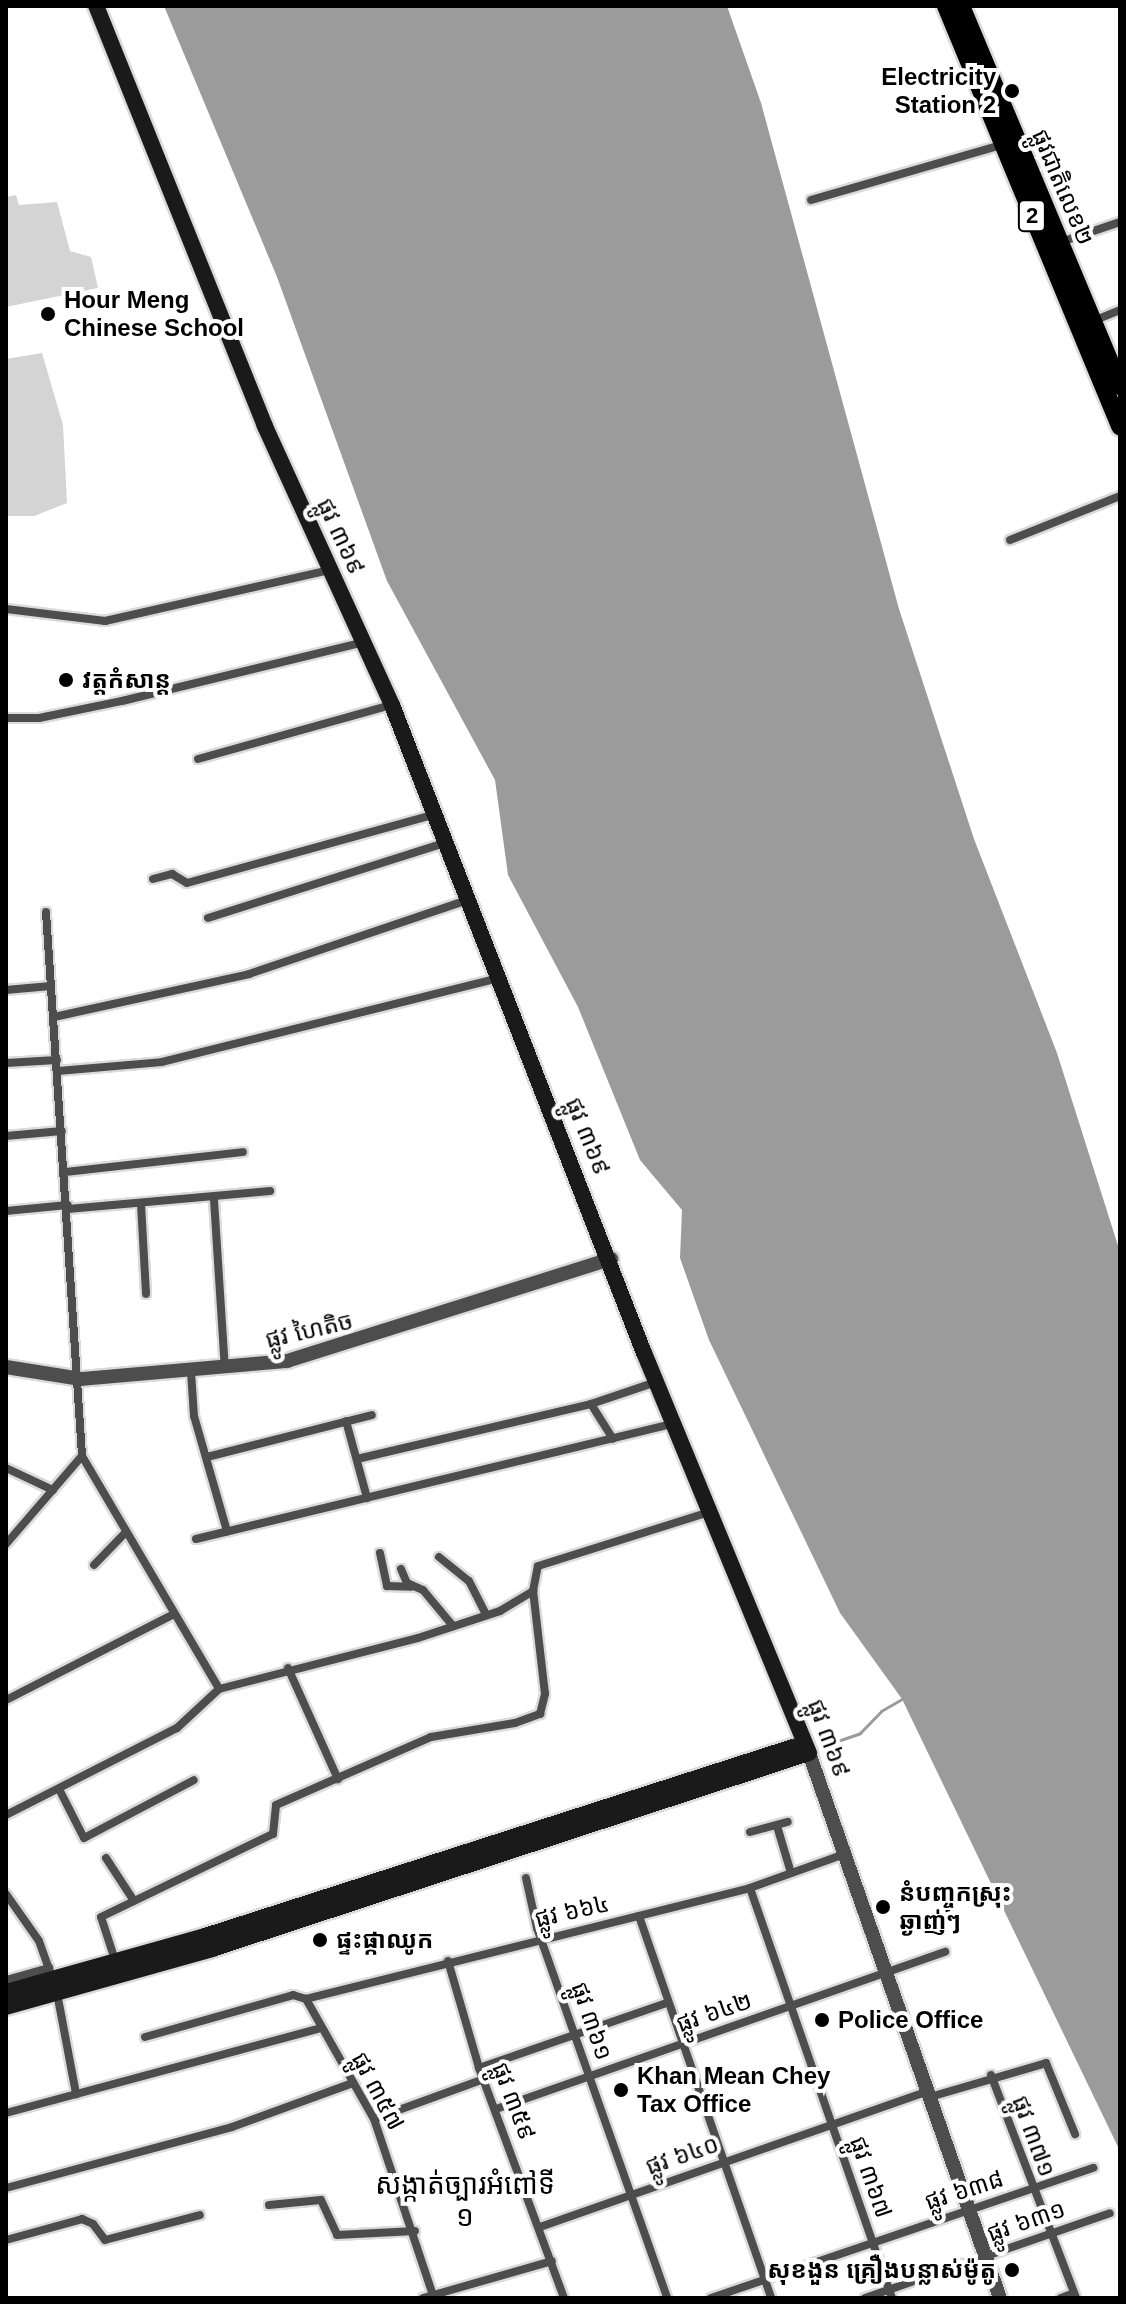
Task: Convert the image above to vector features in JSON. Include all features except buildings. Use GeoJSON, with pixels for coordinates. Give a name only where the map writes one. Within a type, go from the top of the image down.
{"type":"FeatureCollection","features":[{"type":"Feature","properties":{"kind":"main road","name":"ផ្លូវ ៣៦៩"},"geometry":{"type":"LineString","coordinates":[[96,6],[260,413],[392,705],[611,1259],[656,1382],[808,1748]]}},
{"type":"Feature","properties":{"kind":"main road","name":"ផ្លូវជាតិលេខ២"},"geometry":{"type":"LineString","coordinates":[[946,6],[1002,145],[1114,379]]}},
{"type":"Feature","properties":{"kind":"main road","name":"ផ្លូវជាតិលេខ២"},"geometry":{"type":"LineString","coordinates":[[961,6],[1052,246],[1093,321],[1114,379],[1120,426]]}},
{"type":"Feature","properties":{"kind":"main road"},"geometry":{"type":"LineString","coordinates":[[6,1992],[428,1872],[808,1748]]}},
{"type":"Feature","properties":{"kind":"main road"},"geometry":{"type":"LineString","coordinates":[[6,2007],[53,1980],[428,1872]]}},
{"type":"Feature","properties":{"kind":"street"},"geometry":{"type":"LineString","coordinates":[[811,200],[1002,145]]}},
{"type":"Feature","properties":{"kind":"street"},"geometry":{"type":"LineString","coordinates":[[1052,246],[1120,222]]}},
{"type":"Feature","properties":{"kind":"street"},"geometry":{"type":"LineString","coordinates":[[1093,321],[1120,310]]}},
{"type":"Feature","properties":{"kind":"street"},"geometry":{"type":"LineString","coordinates":[[1010,540],[1120,496]]}},
{"type":"Feature","properties":{"kind":"street"},"geometry":{"type":"LineString","coordinates":[[6,609],[105,621],[330,570]]}},
{"type":"Feature","properties":{"kind":"street"},"geometry":{"type":"LineString","coordinates":[[6,718],[39,718],[122,701],[365,642]]}},
{"type":"Feature","properties":{"kind":"street"},"geometry":{"type":"LineString","coordinates":[[198,759],[392,705]]}},
{"type":"Feature","properties":{"kind":"street"},"geometry":{"type":"LineString","coordinates":[[153,879],[172,874],[187,883],[436,814]]}},
{"type":"Feature","properties":{"kind":"street"},"geometry":{"type":"LineString","coordinates":[[208,918],[447,842]]}},
{"type":"Feature","properties":{"kind":"street"},"geometry":{"type":"LineString","coordinates":[[54,1017],[249,974],[469,899]]}},
{"type":"Feature","properties":{"kind":"street"},"geometry":{"type":"LineString","coordinates":[[46,912],[81,1379],[82,1456],[219,1689]]}},
{"type":"Feature","properties":{"kind":"street"},"geometry":{"type":"LineString","coordinates":[[58,1071],[162,1062],[499,978]]}},
{"type":"Feature","properties":{"kind":"street"},"geometry":{"type":"LineString","coordinates":[[6,990],[51,986]]}},
{"type":"Feature","properties":{"kind":"street"},"geometry":{"type":"LineString","coordinates":[[6,1063],[57,1060]]}},
{"type":"Feature","properties":{"kind":"street"},"geometry":{"type":"LineString","coordinates":[[6,1136],[62,1131]]}},
{"type":"Feature","properties":{"kind":"street"},"geometry":{"type":"LineString","coordinates":[[65,1172],[243,1152]]}},
{"type":"Feature","properties":{"kind":"street"},"geometry":{"type":"LineString","coordinates":[[6,1211],[214,1200],[270,1191]]}},
{"type":"Feature","properties":{"kind":"street"},"geometry":{"type":"LineString","coordinates":[[214,1200],[225,1369]]}},
{"type":"Feature","properties":{"kind":"street"},"geometry":{"type":"LineString","coordinates":[[141,1204],[146,1294]]}},
{"type":"Feature","properties":{"kind":"street","name":"ផ្លូវ ហៃតិច"},"geometry":{"type":"LineString","coordinates":[[6,1367],[81,1379],[191,1372],[287,1361],[356,1342],[611,1259]]}},
{"type":"Feature","properties":{"kind":"street"},"geometry":{"type":"LineString","coordinates":[[191,1372],[194,1416],[227,1531]]}},
{"type":"Feature","properties":{"kind":"street"},"geometry":{"type":"LineString","coordinates":[[357,1459],[591,1404],[656,1382]]}},
{"type":"Feature","properties":{"kind":"street"},"geometry":{"type":"LineString","coordinates":[[591,1404],[613,1439]]}},
{"type":"Feature","properties":{"kind":"street"},"geometry":{"type":"LineString","coordinates":[[207,1457],[372,1415]]}},
{"type":"Feature","properties":{"kind":"street"},"geometry":{"type":"LineString","coordinates":[[346,1421],[367,1498]]}},
{"type":"Feature","properties":{"kind":"street"},"geometry":{"type":"LineString","coordinates":[[196,1539],[673,1424]]}},
{"type":"Feature","properties":{"kind":"street"},"geometry":{"type":"LineString","coordinates":[[6,1544],[82,1456]]}},
{"type":"Feature","properties":{"kind":"street"},"geometry":{"type":"LineString","coordinates":[[6,1468],[53,1490]]}},
{"type":"Feature","properties":{"kind":"street"},"geometry":{"type":"LineString","coordinates":[[116,1961],[101,1917],[273,1834],[276,1805],[431,1737],[515,1723],[540,1714],[545,1694],[533,1591],[538,1566],[710,1512]]}},
{"type":"Feature","properties":{"kind":"street"},"geometry":{"type":"LineString","coordinates":[[94,1565],[126,1532]]}},
{"type":"Feature","properties":{"kind":"street"},"geometry":{"type":"LineString","coordinates":[[380,1553],[387,1586],[423,1590],[453,1626]]}},
{"type":"Feature","properties":{"kind":"street"},"geometry":{"type":"LineString","coordinates":[[439,1557],[469,1581],[486,1615]]}},
{"type":"Feature","properties":{"kind":"street"},"geometry":{"type":"LineString","coordinates":[[401,1569],[411,1587]]}},
{"type":"Feature","properties":{"kind":"street"},"geometry":{"type":"LineString","coordinates":[[6,1815],[177,1728],[219,1689],[453,1626],[486,1615],[533,1591]]}},
{"type":"Feature","properties":{"kind":"street"},"geometry":{"type":"LineString","coordinates":[[6,1700],[174,1614]]}},
{"type":"Feature","properties":{"kind":"street"},"geometry":{"type":"LineString","coordinates":[[288,1668],[338,1779]]}},
{"type":"Feature","properties":{"kind":"street","name":"ផ្លូវ ៣៦៩"},"geometry":{"type":"LineString","coordinates":[[808,1748],[1000,2298]]}},
{"type":"Feature","properties":{"kind":"street"},"geometry":{"type":"LineString","coordinates":[[59,1789],[84,1838],[194,1780]]}},
{"type":"Feature","properties":{"kind":"street"},"geometry":{"type":"LineString","coordinates":[[750,1832],[788,1822]]}},
{"type":"Feature","properties":{"kind":"street"},"geometry":{"type":"LineString","coordinates":[[777,1826],[791,1873]]}},
{"type":"Feature","properties":{"kind":"street","name":"ផ្លូវ ៦៦៤"},"geometry":{"type":"LineString","coordinates":[[145,2037],[293,1995],[306,1999],[448,1961],[750,1888],[845,1854]]}},
{"type":"Feature","properties":{"kind":"street"},"geometry":{"type":"LineString","coordinates":[[106,1858],[134,1901]]}},
{"type":"Feature","properties":{"kind":"street","name":"ផ្លូវ ៣៦១"},"geometry":{"type":"LineString","coordinates":[[526,1878],[542,1938],[667,2298]]}},
{"type":"Feature","properties":{"kind":"street","name":"ផ្លូវ ៣៦៧"},"geometry":{"type":"LineString","coordinates":[[750,1888],[890,2294]]}},
{"type":"Feature","properties":{"kind":"street"},"geometry":{"type":"LineString","coordinates":[[6,1894],[39,1941],[53,1980],[76,2094]]}},
{"type":"Feature","properties":{"kind":"street"},"geometry":{"type":"LineString","coordinates":[[639,1916],[771,2298]]}},
{"type":"Feature","properties":{"kind":"street","name":"ផ្លូវ ៦៤២"},"geometry":{"type":"LineString","coordinates":[[496,2109],[945,1952]]}},
{"type":"Feature","properties":{"kind":"street","name":"ផ្លូវ ៣៥៩"},"geometry":{"type":"LineString","coordinates":[[448,1961],[479,2068],[564,2298]]}},
{"type":"Feature","properties":{"kind":"street"},"geometry":{"type":"LineString","coordinates":[[6,1980],[53,1980]]}},
{"type":"Feature","properties":{"kind":"street","name":"ផ្លូវ ៣៥៧"},"geometry":{"type":"LineString","coordinates":[[306,1999],[374,2119],[415,2231],[430,2297]]}},
{"type":"Feature","properties":{"kind":"street"},"geometry":{"type":"LineString","coordinates":[[479,2068],[667,2003]]}},
{"type":"Feature","properties":{"kind":"street"},"geometry":{"type":"LineString","coordinates":[[6,2113],[320,2028]]}},
{"type":"Feature","properties":{"kind":"street","name":"ផ្លូវ ៦៤០"},"geometry":{"type":"LineString","coordinates":[[540,2227],[831,2124],[991,2075],[1049,2064],[1075,2134]]}},
{"type":"Feature","properties":{"kind":"street","name":"ផ្លូវ ៣៧១"},"geometry":{"type":"LineString","coordinates":[[991,2075],[1031,2189],[1075,2296]]}},
{"type":"Feature","properties":{"kind":"street"},"geometry":{"type":"LineString","coordinates":[[374,2119],[484,2079]]}},
{"type":"Feature","properties":{"kind":"street"},"geometry":{"type":"LineString","coordinates":[[6,2188],[232,2127],[353,2083]]}},
{"type":"Feature","properties":{"kind":"street","name":"ផ្លូវ ៦៣៨"},"geometry":{"type":"LineString","coordinates":[[711,2298],[1093,2168]]}},
{"type":"Feature","properties":{"kind":"street"},"geometry":{"type":"LineString","coordinates":[[269,2205],[321,2200],[337,2235],[415,2231]]}},
{"type":"Feature","properties":{"kind":"street","name":"ផ្លូវ ៦៣១"},"geometry":{"type":"LineString","coordinates":[[865,2298],[890,2294],[986,2256],[1110,2213]]}},
{"type":"Feature","properties":{"kind":"street"},"geometry":{"type":"LineString","coordinates":[[6,2240],[82,2219],[93,2224],[105,2240],[200,2215]]}},
{"type":"Feature","properties":{"kind":"street"},"geometry":{"type":"LineString","coordinates":[[430,2297],[552,2261]]}},
{"type":"Feature","properties":{"kind":"street"},"geometry":{"type":"LineString","coordinates":[[1061,2298],[1075,2296]]}},
{"type":"Feature","properties":{"kind":"shaded area"},"geometry":{"type":"Polygon","coordinates":[[[164,6],[727,6],[761,103],[899,609],[974,839],[1057,1053],[1120,1252],[1120,2151],[902,1699],[840,1613],[709,1340],[680,1258],[682,1210],[640,1160],[578,1007],[508,875],[495,780],[387,581],[277,277],[164,6]]]}},
{"type":"Feature","properties":{"kind":"shaded area"},"geometry":{"type":"Polygon","coordinates":[[[16,195],[19,205],[57,202],[70,251],[91,257],[98,288],[6,307],[6,197],[16,195]]]}},
{"type":"Feature","properties":{"kind":"shaded area"},"geometry":{"type":"Polygon","coordinates":[[[42,353],[63,425],[67,503],[34,516],[6,516],[6,359],[42,353]]]}},
{"type":"Feature","properties":{"kind":"waterway"},"geometry":{"type":"LineString","coordinates":[[826,1745],[860,1733],[881,1711],[902,1699]]}},
{"type":"Feature","properties":{"kind":"place","name":"Electricity Station 2"},"geometry":{"type":"Point","coordinates":[1012,91]}},
{"type":"Feature","properties":{"kind":"place","name":"Hour Meng Chinese School"},"geometry":{"type":"Point","coordinates":[48,314]}},
{"type":"Feature","properties":{"kind":"place","name":"វត្តកំសាន្ត"},"geometry":{"type":"Point","coordinates":[66,680]}},
{"type":"Feature","properties":{"kind":"place","name":"នំបញ្ចុកស្រុះ ឆ្ងាញ់ៗ"},"geometry":{"type":"Point","coordinates":[883,1907]}},
{"type":"Feature","properties":{"kind":"place","name":"ផ្ទះផ្កាឈូក"},"geometry":{"type":"Point","coordinates":[320,1940]}},
{"type":"Feature","properties":{"kind":"place","name":"Police Office"},"geometry":{"type":"Point","coordinates":[822,2020]}},
{"type":"Feature","properties":{"kind":"place","name":"Khan Mean Chey Tax Office"},"geometry":{"type":"Point","coordinates":[621,2090]}},
{"type":"Feature","properties":{"kind":"place","name":"សុខងួន គ្រឿងបន្លាស់ម៉ូតូ"},"geometry":{"type":"Point","coordinates":[1012,2270]}},
{"type":"Feature","properties":{"kind":"district","name":"សង្កាត់ច្បារអំពៅទី ១"},"geometry":{"type":"Point","coordinates":[465,2201]}}]}
